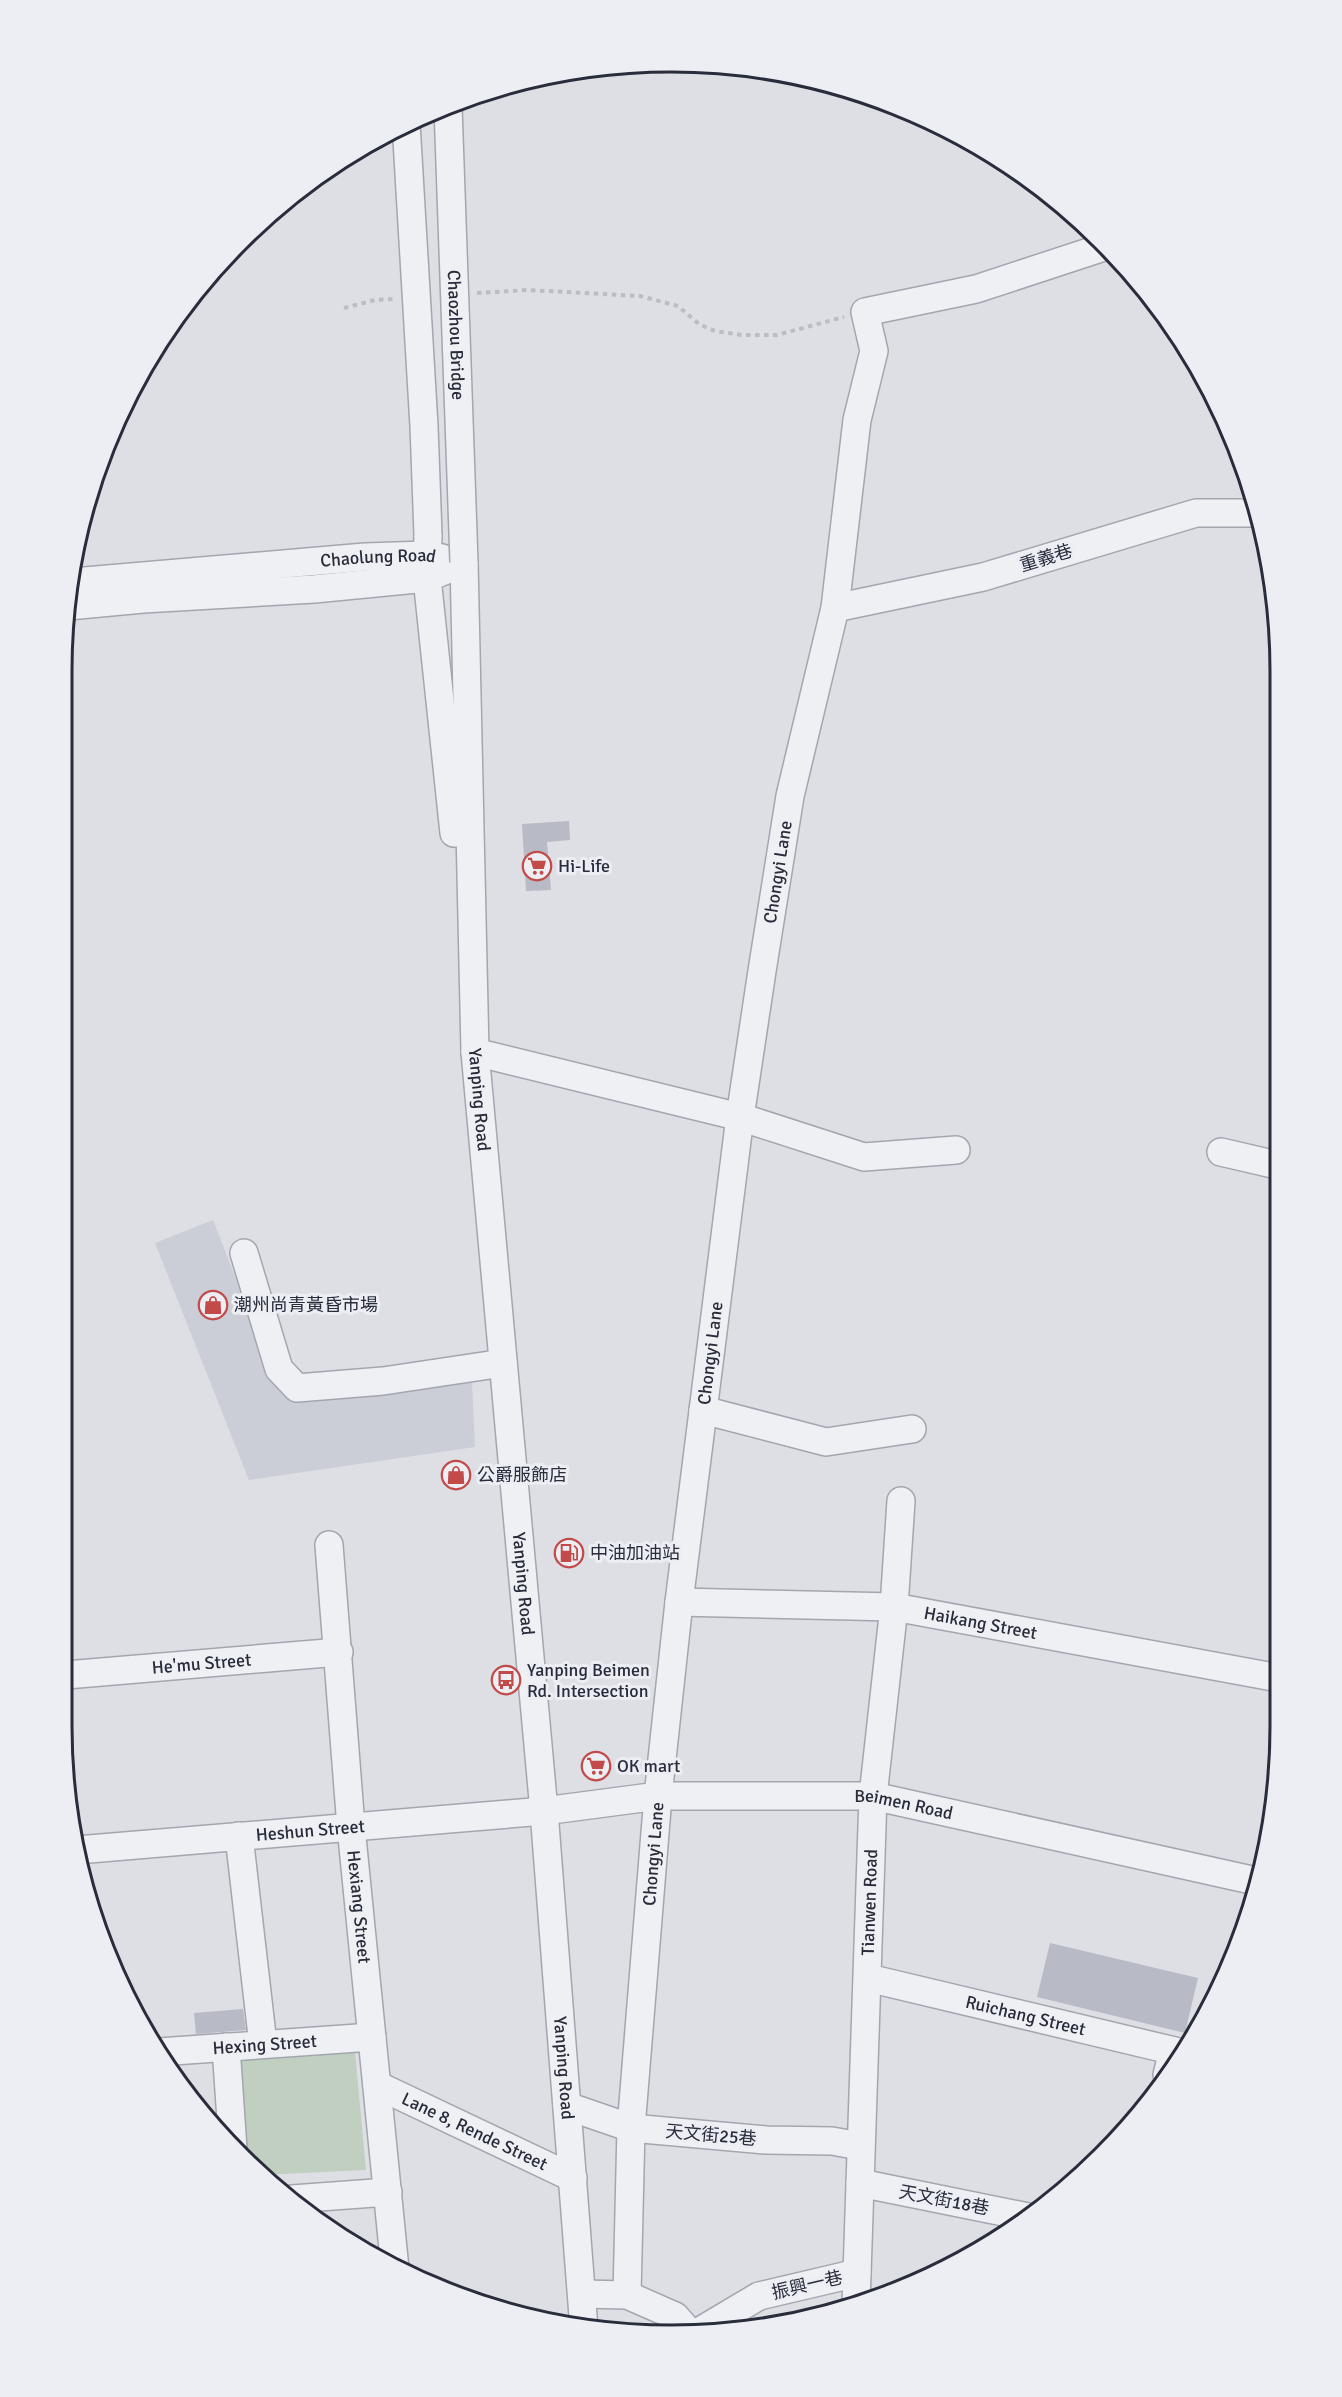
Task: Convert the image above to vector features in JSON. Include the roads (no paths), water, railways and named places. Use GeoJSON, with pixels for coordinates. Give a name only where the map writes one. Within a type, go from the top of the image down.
{"type":"FeatureCollection","features":[{"type":"Feature","properties":{"kind":"street","name":"Chaozhou Bridge"},"geometry":{"type":"LineString","coordinates":[[448,116],[464,562]]}},
{"type":"Feature","properties":{"kind":"street","name":"Chaozhou Bridge"},"geometry":{"type":"LineString","coordinates":[[407,134],[424,426],[427,556]]}},
{"type":"Feature","properties":{"kind":"street","name":"Chongyi Lane"},"geometry":{"type":"LineString","coordinates":[[627,2295],[631,2128],[658,1796],[679,1602],[740,1117],[790,796],[835,608],[857,420],[874,351],[865,312],[976,289],[1097,249]]}},
{"type":"Feature","properties":{"kind":"street","name":"重義巷"},"geometry":{"type":"LineString","coordinates":[[835,608],[983,578],[1196,513],[1249,513]]}},
{"type":"Feature","properties":{"kind":"street","name":"Chaolung Road"},"geometry":{"type":"LineString","coordinates":[[76,605],[144,599],[315,590],[427,556]]}},
{"type":"Feature","properties":{"kind":"street","name":"Chaolung Road"},"geometry":{"type":"LineString","coordinates":[[79,581],[365,557],[427,556],[464,562]]}},
{"type":"Feature","properties":{"kind":"street","name":"Yanping Road"},"geometry":{"type":"LineString","coordinates":[[427,556],[474,1020]]}},
{"type":"Feature","properties":{"kind":"street","name":"Yanping Road"},"geometry":{"type":"LineString","coordinates":[[464,562],[475,1052],[544,1811],[583,2318]]}},
{"type":"Feature","properties":{"kind":"street"},"geometry":{"type":"LineString","coordinates":[[475,1052],[740,1117],[864,1157],[956,1150]]}},
{"type":"Feature","properties":{"kind":"street"},"geometry":{"type":"LineString","coordinates":[[1221,1152],[1270,1163]]}},
{"type":"Feature","properties":{"kind":"street"},"geometry":{"type":"LineString","coordinates":[[244,1253],[279,1369],[297,1388],[383,1381],[503,1363]]}},
{"type":"Feature","properties":{"kind":"street"},"geometry":{"type":"LineString","coordinates":[[703,1410],[826,1442],[912,1429]]}},
{"type":"Feature","properties":{"kind":"street","name":"Tianwen Road"},"geometry":{"type":"LineString","coordinates":[[856,2295],[873,1796],[894,1607],[901,1501]]}},
{"type":"Feature","properties":{"kind":"street","name":"Hexiang Street"},"geometry":{"type":"LineString","coordinates":[[329,1545],[351,1827],[394,2257]]}},
{"type":"Feature","properties":{"kind":"street","name":"Haikang Street"},"geometry":{"type":"LineString","coordinates":[[679,1602],[894,1607],[1270,1676]]}},
{"type":"Feature","properties":{"kind":"street","name":"He'mu Street"},"geometry":{"type":"LineString","coordinates":[[72,1674],[339,1652]]}},
{"type":"Feature","properties":{"kind":"street","name":"Beimen Road"},"geometry":{"type":"LineString","coordinates":[[544,1811],[658,1796],[873,1796],[1250,1880]]}},
{"type":"Feature","properties":{"kind":"street","name":"Heshun Street"},"geometry":{"type":"LineString","coordinates":[[85,1849],[544,1811]]}},
{"type":"Feature","properties":{"kind":"street"},"geometry":{"type":"LineString","coordinates":[[239,1836],[263,2044]]}},
{"type":"Feature","properties":{"kind":"street","name":"Ruichang Street"},"geometry":{"type":"LineString","coordinates":[[868,1978],[1169,2059]]}},
{"type":"Feature","properties":{"kind":"street","name":"Hexing Street"},"geometry":{"type":"LineString","coordinates":[[168,2051],[372,2037]]}},
{"type":"Feature","properties":{"kind":"street"},"geometry":{"type":"LineString","coordinates":[[226,2047],[232,2133]]}},
{"type":"Feature","properties":{"kind":"street","name":"Lane 8, Rende Street"},"geometry":{"type":"LineString","coordinates":[[377,2085],[573,2178]]}},
{"type":"Feature","properties":{"kind":"street","name":"天文街25巷"},"geometry":{"type":"LineString","coordinates":[[567,2106],[631,2128],[766,2140],[832,2141],[860,2146]]}},
{"type":"Feature","properties":{"kind":"street","name":"天文街18巷"},"geometry":{"type":"LineString","coordinates":[[860,2183],[1017,2215]]}},
{"type":"Feature","properties":{"kind":"street"},"geometry":{"type":"LineString","coordinates":[[303,2198],[387,2192]]}},
{"type":"Feature","properties":{"kind":"street","name":"振興一巷"},"geometry":{"type":"LineString","coordinates":[[710,2324],[759,2296],[857,2273]]}},
{"type":"Feature","properties":{"kind":"street"},"geometry":{"type":"LineString","coordinates":[[582,2294],[627,2295],[675,2316],[684,2325]]}},
{"type":"Feature","properties":{"kind":"place","name":"Hi-Life"},"geometry":{"type":"Point","coordinates":[537,866]}},
{"type":"Feature","properties":{"kind":"place","name":"潮州尚青黃昏市場"},"geometry":{"type":"Point","coordinates":[213,1305]}},
{"type":"Feature","properties":{"kind":"place","name":"公爵服飾店"},"geometry":{"type":"Point","coordinates":[456,1475]}},
{"type":"Feature","properties":{"kind":"place","name":"中油加油站"},"geometry":{"type":"Point","coordinates":[569,1553]}},
{"type":"Feature","properties":{"kind":"place","name":"Yanping Beimen Rd. Intersection"},"geometry":{"type":"Point","coordinates":[506,1680]}},
{"type":"Feature","properties":{"kind":"place","name":"OK mart"},"geometry":{"type":"Point","coordinates":[596,1766]}}]}
